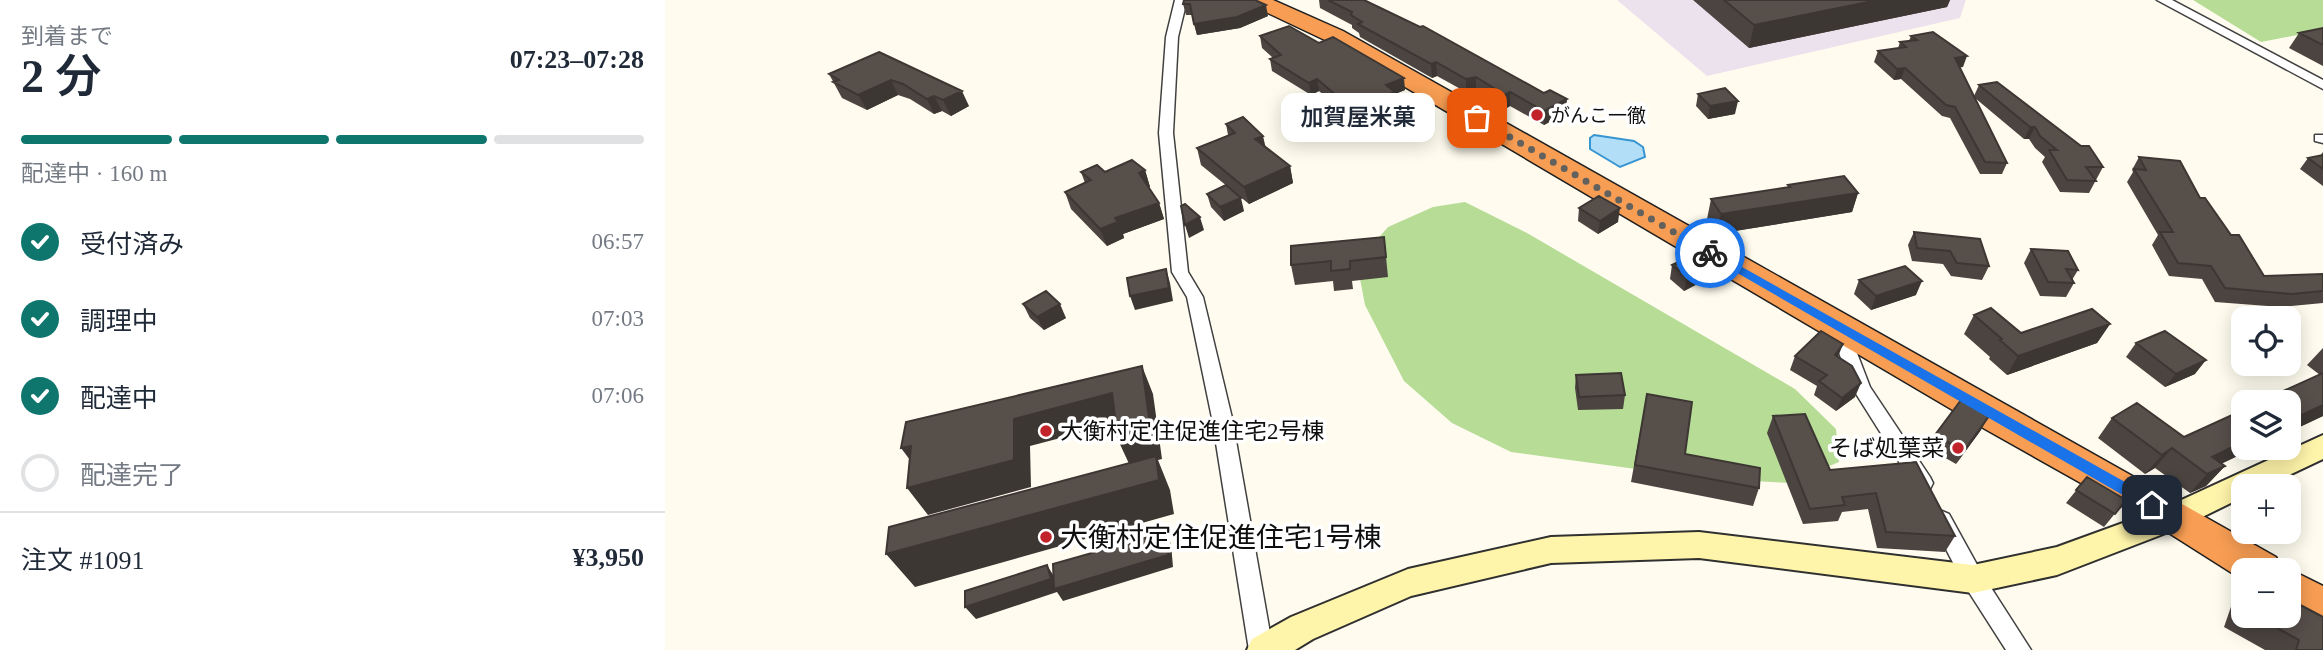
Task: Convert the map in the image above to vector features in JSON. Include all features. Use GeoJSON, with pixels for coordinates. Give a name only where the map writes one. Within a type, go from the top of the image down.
{"type":"FeatureCollection","features":[{"type":"Feature","properties":{"kind":"highway"},"geometry":{"type":"LineString","coordinates":[[1258,0],[1335,36],[2242,558]]}},
{"type":"Feature","properties":{"kind":"highway"},"geometry":{"type":"LineString","coordinates":[[2301,594],[2323,608]]}},
{"type":"Feature","properties":{"kind":"street"},"geometry":{"type":"LineString","coordinates":[[1181,0],[1172,37],[1166,133],[1180,272],[1195,297],[1222,418],[1263,650],[1302,628],[1408,583],[1551,550],[1699,545],[1973,579],[2057,561],[2174,517],[2323,446]]}},
{"type":"Feature","properties":{"kind":"street"},"geometry":{"type":"LineString","coordinates":[[2163,0],[2323,85]]}},
{"type":"Feature","properties":{"kind":"street"},"geometry":{"type":"LineString","coordinates":[[1838,327],[1862,389],[1915,467],[1973,579],[2019,650]]}},
{"type":"Feature","properties":{"kind":"shaded area"},"geometry":{"type":"Polygon","coordinates":[[[1617,0],[1966,0],[1960,18],[1707,76],[1617,0]]]}},
{"type":"Feature","properties":{"kind":"green space"},"geometry":{"type":"Polygon","coordinates":[[[2193,0],[2323,0],[2323,30],[2261,42],[2193,0]]]}},
{"type":"Feature","properties":{"kind":"green space"},"geometry":{"type":"Polygon","coordinates":[[[1465,202],[1527,233],[1795,389],[1836,429],[1839,462],[1789,483],[1702,478],[1511,452],[1452,423],[1404,381],[1365,305],[1357,263],[1388,227],[1433,207],[1465,202]]]}},
{"type":"Feature","properties":{"kind":"water"},"geometry":{"type":"Polygon","coordinates":[[[1594,135],[1634,141],[1643,147],[1645,157],[1620,167],[1590,149],[1590,138],[1594,135]]]}},
{"type":"Feature","properties":{"kind":"building"},"geometry":{"type":"Polygon","coordinates":[[[1184,0],[1255,0],[1266,5],[1237,17],[1194,24],[1190,4],[1183,4],[1184,0]]]}},
{"type":"Feature","properties":{"kind":"building"},"geometry":{"type":"Polygon","coordinates":[[[1328,0],[1364,0],[1420,27],[1423,26],[1544,93],[1550,90],[1567,99],[1544,111],[1510,92],[1505,95],[1476,77],[1466,79],[1436,62],[1431,64],[1358,24],[1362,22],[1351,15],[1352,12],[1328,0]]]}},
{"type":"Feature","properties":{"kind":"building"},"geometry":{"type":"Polygon","coordinates":[[[1724,0],[1878,0],[1754,25],[1724,0]]]}},
{"type":"Feature","properties":{"kind":"building"},"geometry":{"type":"Polygon","coordinates":[[[1289,26],[1319,43],[1333,37],[1404,78],[1386,85],[1395,92],[1351,108],[1317,79],[1309,83],[1270,59],[1281,55],[1260,36],[1289,26]]]}},
{"type":"Feature","properties":{"kind":"building"},"geometry":{"type":"Polygon","coordinates":[[[2323,28],[2323,45],[2299,33],[2323,28]]]}},
{"type":"Feature","properties":{"kind":"building"},"geometry":{"type":"Polygon","coordinates":[[[1933,32],[1967,56],[1955,58],[2007,163],[1985,162],[1955,107],[1946,105],[1905,68],[1897,69],[1878,51],[1906,47],[1900,42],[1917,40],[1911,36],[1933,32]]]}},
{"type":"Feature","properties":{"kind":"building"},"geometry":{"type":"Polygon","coordinates":[[[879,52],[962,91],[943,100],[934,96],[927,99],[891,80],[858,95],[833,82],[839,80],[829,74],[879,52]]]}},
{"type":"Feature","properties":{"kind":"building"},"geometry":{"type":"Polygon","coordinates":[[[1997,82],[2081,146],[2089,146],[2103,167],[2086,167],[2096,181],[2067,180],[2049,150],[2057,150],[2040,136],[2035,127],[2030,127],[1979,85],[1997,82]]]}},
{"type":"Feature","properties":{"kind":"building"},"geometry":{"type":"Polygon","coordinates":[[[1725,88],[1738,101],[1710,106],[1698,94],[1725,88]]]}},
{"type":"Feature","properties":{"kind":"building"},"geometry":{"type":"Polygon","coordinates":[[[1243,117],[1263,136],[1255,139],[1290,166],[1244,187],[1197,148],[1235,133],[1226,124],[1243,117]]]}},
{"type":"Feature","properties":{"kind":"building"},"geometry":{"type":"Polygon","coordinates":[[[2323,155],[2323,169],[2308,158],[2323,155]]]}},
{"type":"Feature","properties":{"kind":"building"},"geometry":{"type":"Polygon","coordinates":[[[2139,157],[2180,161],[2200,198],[2205,198],[2231,235],[2239,235],[2264,276],[2323,274],[2323,291],[2292,294],[2225,288],[2211,266],[2178,263],[2160,232],[2173,232],[2134,169],[2146,170],[2139,157]]]}},
{"type":"Feature","properties":{"kind":"building"},"geometry":{"type":"Polygon","coordinates":[[[1132,160],[1145,170],[1139,173],[1159,203],[1115,218],[1118,222],[1100,229],[1065,192],[1091,180],[1081,172],[1097,165],[1105,172],[1132,160]]]}},
{"type":"Feature","properties":{"kind":"building"},"geometry":{"type":"Polygon","coordinates":[[[1844,176],[1858,193],[1721,214],[1711,199],[1790,187],[1788,185],[1844,176]]]}},
{"type":"Feature","properties":{"kind":"building"},"geometry":{"type":"Polygon","coordinates":[[[1226,185],[1241,198],[1220,207],[1207,194],[1226,185]]]}},
{"type":"Feature","properties":{"kind":"building"},"geometry":{"type":"Polygon","coordinates":[[[1599,196],[1620,208],[1600,221],[1579,208],[1599,196]]]}},
{"type":"Feature","properties":{"kind":"building"},"geometry":{"type":"Polygon","coordinates":[[[1185,204],[1200,217],[1185,225],[1181,206],[1185,204]]]}},
{"type":"Feature","properties":{"kind":"building"},"geometry":{"type":"Polygon","coordinates":[[[1914,232],[1980,239],[1989,266],[1957,263],[1950,251],[1917,248],[1914,232]]]}},
{"type":"Feature","properties":{"kind":"building"},"geometry":{"type":"Polygon","coordinates":[[[1384,237],[1386,257],[1350,261],[1350,269],[1331,271],[1331,261],[1291,265],[1291,246],[1384,237]]]}},
{"type":"Feature","properties":{"kind":"building"},"geometry":{"type":"Polygon","coordinates":[[[2031,249],[2068,251],[2078,270],[2066,269],[2074,283],[2048,282],[2031,249]]]}},
{"type":"Feature","properties":{"kind":"building"},"geometry":{"type":"Polygon","coordinates":[[[1693,255],[1707,267],[1687,277],[1672,265],[1693,255]]]}},
{"type":"Feature","properties":{"kind":"building"},"geometry":{"type":"Polygon","coordinates":[[[1905,266],[1922,281],[1876,296],[1859,280],[1905,266]]]}},
{"type":"Feature","properties":{"kind":"building"},"geometry":{"type":"Polygon","coordinates":[[[1166,269],[1169,288],[1130,296],[1127,278],[1166,269]]]}},
{"type":"Feature","properties":{"kind":"building"},"geometry":{"type":"Polygon","coordinates":[[[1046,291],[1060,304],[1037,317],[1023,304],[1046,291]]]}},
{"type":"Feature","properties":{"kind":"building"},"geometry":{"type":"Polygon","coordinates":[[[1991,308],[2021,333],[2092,309],[2110,324],[2018,356],[1974,315],[1991,308]]]}},
{"type":"Feature","properties":{"kind":"building"},"geometry":{"type":"Polygon","coordinates":[[[1821,331],[1843,344],[1835,355],[1852,366],[1861,383],[1842,398],[1819,381],[1827,375],[1795,356],[1821,331]]]}},
{"type":"Feature","properties":{"kind":"building"},"geometry":{"type":"Polygon","coordinates":[[[2165,331],[2206,360],[2176,374],[2136,343],[2165,331]]]}},
{"type":"Feature","properties":{"kind":"building"},"geometry":{"type":"Polygon","coordinates":[[[1142,366],[1151,432],[1118,440],[1112,393],[1014,419],[1014,460],[907,488],[911,446],[901,448],[906,422],[1142,366]]]}},
{"type":"Feature","properties":{"kind":"building"},"geometry":{"type":"Polygon","coordinates":[[[1621,373],[1625,395],[1579,397],[1576,375],[1621,373]]]}},
{"type":"Feature","properties":{"kind":"building"},"geometry":{"type":"Polygon","coordinates":[[[2323,373],[2323,405],[2301,415],[2301,390],[2285,390],[2323,373]]]}},
{"type":"Feature","properties":{"kind":"building"},"geometry":{"type":"Polygon","coordinates":[[[1647,394],[1692,402],[1685,454],[1760,468],[1759,488],[1635,465],[1647,394]]]}},
{"type":"Feature","properties":{"kind":"building"},"geometry":{"type":"Polygon","coordinates":[[[1961,400],[1989,416],[1964,451],[1935,435],[1961,400]]]}},
{"type":"Feature","properties":{"kind":"building"},"geometry":{"type":"Polygon","coordinates":[[[2137,403],[2184,437],[2231,415],[2231,448],[2212,457],[2225,466],[2207,474],[2172,448],[2162,455],[2112,418],[2137,403]]]}},
{"type":"Feature","properties":{"kind":"building"},"geometry":{"type":"Polygon","coordinates":[[[1805,414],[1830,470],[1916,462],[1955,536],[1886,532],[1876,493],[1842,497],[1845,505],[1810,509],[1773,416],[1805,414]]]}},
{"type":"Feature","properties":{"kind":"building"},"geometry":{"type":"Polygon","coordinates":[[[1156,456],[1159,480],[886,554],[889,527],[1156,456]]]}},
{"type":"Feature","properties":{"kind":"building"},"geometry":{"type":"Polygon","coordinates":[[[2087,477],[2126,500],[2115,514],[2076,490],[2087,477]]]}},
{"type":"Feature","properties":{"kind":"building"},"geometry":{"type":"Polygon","coordinates":[[[1166,532],[1168,555],[1054,589],[1053,564],[1166,532]]]}},
{"type":"Feature","properties":{"kind":"building"},"geometry":{"type":"Polygon","coordinates":[[[1047,565],[1051,579],[965,607],[965,591],[1047,565]]]}},
{"type":"Feature","properties":{"kind":"building"},"geometry":{"type":"Polygon","coordinates":[[[2301,605],[2323,617],[2323,650],[2296,650],[2299,640],[2277,628],[2301,628],[2301,605]]]}},
{"type":"Feature","properties":{"kind":"way so far"},"geometry":{"type":"LineString","coordinates":[[1477,118],[1710,253]]}},
{"type":"Feature","properties":{"kind":"place","name":"がんこ一徹"},"geometry":{"type":"Point","coordinates":[1537,115]}},
{"type":"Feature","properties":{"kind":"place","name":"加賀屋米菓"},"geometry":{"type":"Point","coordinates":[1477,118]}},
{"type":"Feature","properties":{"kind":"place","name":"大衡村定住促進住宅2号棟"},"geometry":{"type":"Point","coordinates":[1046,431]}},
{"type":"Feature","properties":{"kind":"place","name":"そば処葉菜"},"geometry":{"type":"Point","coordinates":[1958,448]}},
{"type":"Feature","properties":{"kind":"place","name":"大衡村定住促進住宅1号棟"},"geometry":{"type":"Point","coordinates":[1046,537]}},
{"type":"Feature","properties":{"kind":"route"},"geometry":{"type":"LineString","coordinates":[[1710,253],[2152,505]]}}]}
